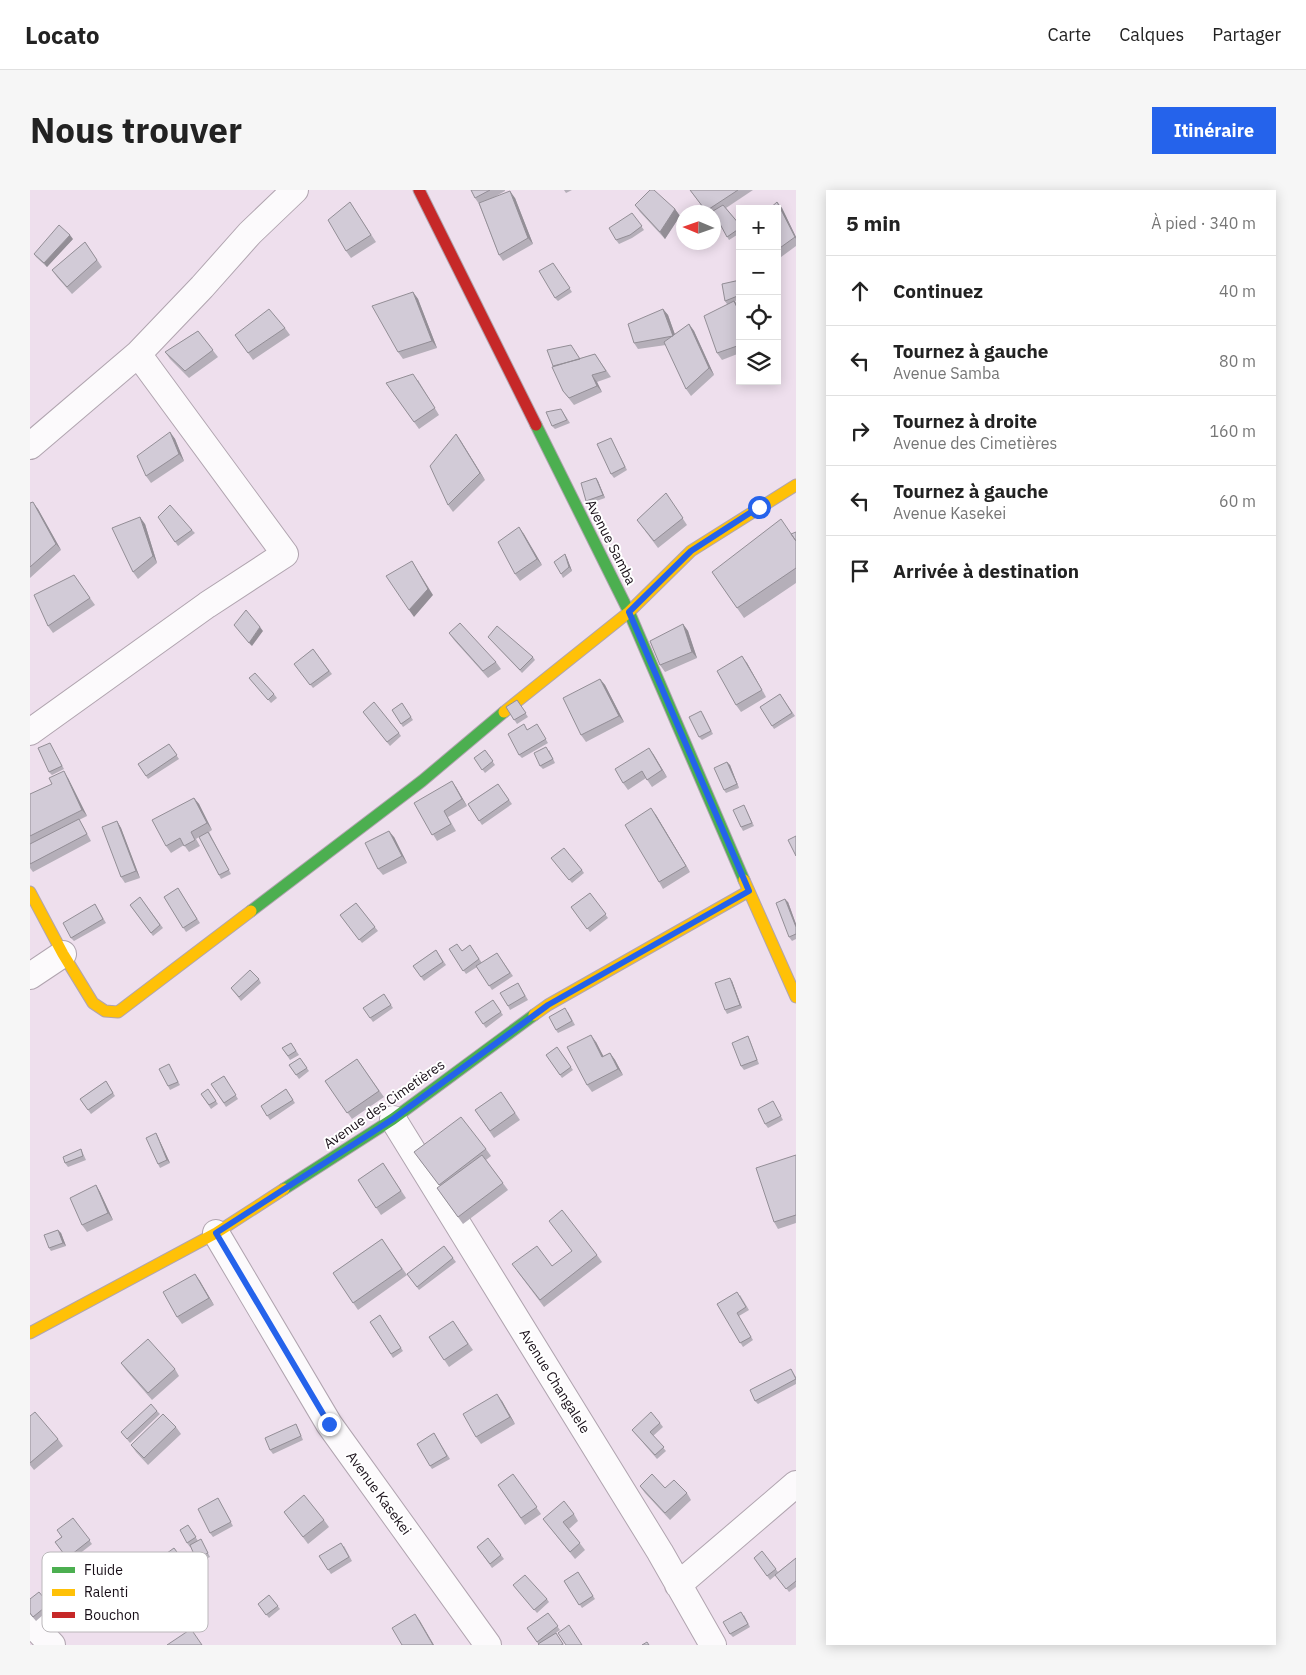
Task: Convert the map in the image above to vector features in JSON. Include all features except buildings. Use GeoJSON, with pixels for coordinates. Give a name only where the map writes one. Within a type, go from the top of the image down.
{"type":"FeatureCollection","features":[{"type":"Feature","properties":{"kind":"street"},"geometry":{"type":"LineString","coordinates":[[30,446],[138,354],[250,233],[295,190]]}},
{"type":"Feature","properties":{"kind":"street","name":"Avenue Samba"},"geometry":{"type":"LineString","coordinates":[[419,190],[629,612],[749,891],[791,971],[796,997]]}},
{"type":"Feature","properties":{"kind":"street"},"geometry":{"type":"LineString","coordinates":[[30,732],[207,605],[285,554],[138,354]]}},
{"type":"Feature","properties":{"kind":"street"},"geometry":{"type":"LineString","coordinates":[[30,892],[63,954],[93,1003],[105,1011],[118,1012],[422,781],[523,695],[629,612],[691,551],[796,485]]}},
{"type":"Feature","properties":{"kind":"street","name":"Avenue des Cimetières"},"geometry":{"type":"LineString","coordinates":[[30,1333],[216,1233],[393,1119],[548,1005],[749,891]]}},
{"type":"Feature","properties":{"kind":"street"},"geometry":{"type":"LineString","coordinates":[[30,976],[63,954]]}},
{"type":"Feature","properties":{"kind":"street","name":"Avenue Changalele"},"geometry":{"type":"LineString","coordinates":[[393,1119],[660,1552],[713,1645]]}},
{"type":"Feature","properties":{"kind":"street","name":"Avenue Kasekei"},"geometry":{"type":"LineString","coordinates":[[216,1233],[329,1424],[488,1645]]}},
{"type":"Feature","properties":{"kind":"street"},"geometry":{"type":"LineString","coordinates":[[678,1585],[796,1484]]}},
{"type":"Feature","properties":{"kind":"street"},"geometry":{"type":"LineString","coordinates":[[30,1622],[52,1645]]}},
{"type":"Feature","properties":{"kind":"traffic: fast"},"geometry":{"type":"LineString","coordinates":[[536,425],[629,612],[744,880]]}},
{"type":"Feature","properties":{"kind":"traffic: fast"},"geometry":{"type":"LineString","coordinates":[[251,911],[422,781],[504,712]]}},
{"type":"Feature","properties":{"kind":"traffic: fast"},"geometry":{"type":"LineString","coordinates":[[284,1189],[393,1119],[534,1015]]}},
{"type":"Feature","properties":{"kind":"traffic: slow"},"geometry":{"type":"LineString","coordinates":[[504,712],[629,612],[691,551],[796,485]]}},
{"type":"Feature","properties":{"kind":"traffic: slow"},"geometry":{"type":"LineString","coordinates":[[744,880],[796,997]]}},
{"type":"Feature","properties":{"kind":"traffic: slow"},"geometry":{"type":"LineString","coordinates":[[534,1015],[548,1005],[749,891]]}},
{"type":"Feature","properties":{"kind":"traffic: slow"},"geometry":{"type":"LineString","coordinates":[[30,892],[63,954],[93,1003],[105,1011],[118,1012],[251,911]]}},
{"type":"Feature","properties":{"kind":"traffic: slow"},"geometry":{"type":"LineString","coordinates":[[30,1333],[216,1233],[284,1189]]}},
{"type":"Feature","properties":{"kind":"traffic: jam"},"geometry":{"type":"LineString","coordinates":[[419,190],[536,425]]}},
{"type":"Feature","properties":{"kind":"route"},"geometry":{"type":"LineString","coordinates":[[329,1424],[216,1233],[393,1119],[548,1005],[749,891],[629,612],[691,551],[759,507]]}}]}
